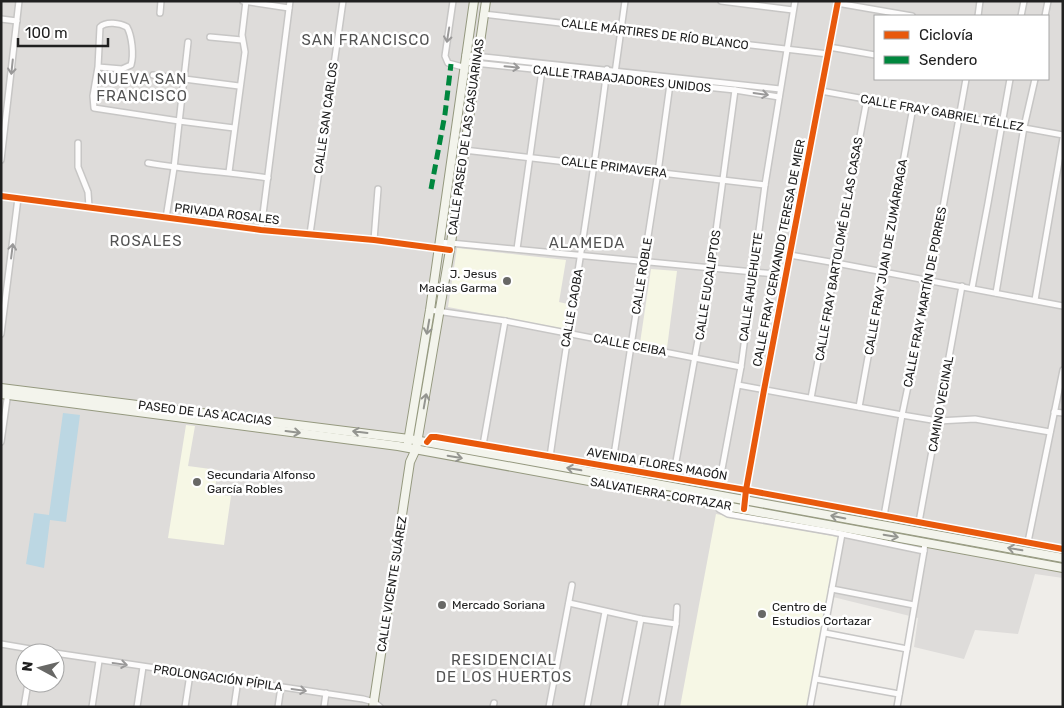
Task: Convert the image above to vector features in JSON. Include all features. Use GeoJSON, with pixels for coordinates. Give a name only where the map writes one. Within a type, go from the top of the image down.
{"type":"FeatureCollection","features":[{"type":"Feature","properties":{"kind":"main road","name":"CALLE PASEO DE LAS CASUARINAS"},"geometry":{"type":"LineString","coordinates":[[408,448],[440,246],[461,63],[474,1]]}},
{"type":"Feature","properties":{"kind":"main road","name":"CALLE PASEO DE LAS CASUARINAS"},"geometry":{"type":"LineString","coordinates":[[416,450],[440,311],[486,1]]}},
{"type":"Feature","properties":{"kind":"main road","name":"PASEO DE LAS ACACIAS"},"geometry":{"type":"LineString","coordinates":[[5,391],[409,439]]}},
{"type":"Feature","properties":{"kind":"main road","name":"PASEO DE LAS ACACIAS"},"geometry":{"type":"LineString","coordinates":[[5,391],[408,448]]}},
{"type":"Feature","properties":{"kind":"main road","name":"SALVATIERRA-CORTAZAR"},"geometry":{"type":"LineString","coordinates":[[409,439],[1063,558]]}},
{"type":"Feature","properties":{"kind":"main road","name":"SALVATIERRA-CORTAZAR"},"geometry":{"type":"LineString","coordinates":[[408,448],[718,504],[833,529],[925,542],[1063,568]]}},
{"type":"Feature","properties":{"kind":"main road","name":"CALLE VICENTE SUÁREZ"},"geometry":{"type":"LineString","coordinates":[[376,705],[410,462],[408,448]]}},
{"type":"Feature","properties":{"kind":"main road","name":"CALLE VICENTE SUÁREZ"},"geometry":{"type":"LineString","coordinates":[[410,462],[416,450]]}},
{"type":"Feature","properties":{"kind":"street"},"geometry":{"type":"LineString","coordinates":[[1,160],[20,1]]}},
{"type":"Feature","properties":{"kind":"street"},"geometry":{"type":"LineString","coordinates":[[160,13],[161,1]]}},
{"type":"Feature","properties":{"kind":"street"},"geometry":{"type":"LineString","coordinates":[[229,172],[244,52],[242,29],[245,1],[289,8]]}},
{"type":"Feature","properties":{"kind":"street"},"geometry":{"type":"LineString","coordinates":[[261,230],[290,1]]}},
{"type":"Feature","properties":{"kind":"street","name":"CALLE SAN CARLOS"},"geometry":{"type":"LineString","coordinates":[[310,234],[342,1]]}},
{"type":"Feature","properties":{"kind":"street"},"geometry":{"type":"LineString","coordinates":[[453,1],[445,52],[446,60],[461,63]]}},
{"type":"Feature","properties":{"kind":"street"},"geometry":{"type":"LineString","coordinates":[[615,78],[625,1]]}},
{"type":"Feature","properties":{"kind":"street"},"geometry":{"type":"LineString","coordinates":[[721,1],[793,10]]}},
{"type":"Feature","properties":{"kind":"street","name":"CALLE AHUEHUETE"},"geometry":{"type":"LineString","coordinates":[[719,485],[741,367],[765,185],[795,1]]}},
{"type":"Feature","properties":{"kind":"street"},"geometry":{"type":"LineString","coordinates":[[978,15],[980,1]]}},
{"type":"Feature","properties":{"kind":"street"},"geometry":{"type":"LineString","coordinates":[[1021,15],[1024,1]]}},
{"type":"Feature","properties":{"kind":"street"},"geometry":{"type":"LineString","coordinates":[[1045,15],[1048,1]]}},
{"type":"Feature","properties":{"kind":"street"},"geometry":{"type":"LineString","coordinates":[[837,2],[907,15]]}},
{"type":"Feature","properties":{"kind":"street","name":"CALLE FRAY CERVANDO TERESA DE MIER"},"geometry":{"type":"LineString","coordinates":[[744,509],[764,390],[837,2]]}},
{"type":"Feature","properties":{"kind":"street","name":"CALLE MÁRTIRES DE RÍO BLANCO"},"geometry":{"type":"LineString","coordinates":[[484,14],[786,49],[828,50],[874,55]]}},
{"type":"Feature","properties":{"kind":"street"},"geometry":{"type":"LineString","coordinates":[[1,19],[17,21]]}},
{"type":"Feature","properties":{"kind":"street"},"geometry":{"type":"LineString","coordinates":[[98,67],[122,69],[131,65],[130,35],[127,27],[108,24],[100,27],[98,67],[93,103],[96,109],[234,128]]}},
{"type":"Feature","properties":{"kind":"street"},"geometry":{"type":"LineString","coordinates":[[210,37],[242,40]]}},
{"type":"Feature","properties":{"kind":"street"},"geometry":{"type":"LineString","coordinates":[[166,218],[174,168],[188,42]]}},
{"type":"Feature","properties":{"kind":"street","name":"CALLE TRABAJADORES UNIDOS"},"geometry":{"type":"LineString","coordinates":[[477,60],[542,70],[735,90],[779,97]]}},
{"type":"Feature","properties":{"kind":"street","name":"CALLE TRABAJADORES UNIDOS"},"geometry":{"type":"LineString","coordinates":[[461,63],[477,60],[616,70],[780,89]]}},
{"type":"Feature","properties":{"kind":"street"},"geometry":{"type":"LineString","coordinates":[[517,249],[542,70]]}},
{"type":"Feature","properties":{"kind":"street","name":"CALLE CAOBA"},"geometry":{"type":"LineString","coordinates":[[550,457],[607,70]]}},
{"type":"Feature","properties":{"kind":"street"},"geometry":{"type":"LineString","coordinates":[[153,75],[239,86]]}},
{"type":"Feature","properties":{"kind":"street","name":"CALLE FRAY MARTÍN DE PORRES"},"geometry":{"type":"LineString","coordinates":[[884,516],[930,280],[966,80]]}},
{"type":"Feature","properties":{"kind":"street"},"geometry":{"type":"LineString","coordinates":[[972,288],[1010,80]]}},
{"type":"Feature","properties":{"kind":"street"},"geometry":{"type":"LineString","coordinates":[[996,293],[1034,80]]}},
{"type":"Feature","properties":{"kind":"street","name":"CALLE ROBLE"},"geometry":{"type":"LineString","coordinates":[[612,468],[670,84]]}},
{"type":"Feature","properties":{"kind":"street","name":"CALLE EUCALIPTOS"},"geometry":{"type":"LineString","coordinates":[[673,478],[711,268],[735,90]]}},
{"type":"Feature","properties":{"kind":"street","name":"CALLE FRAY GABRIEL TÉLLEZ"},"geometry":{"type":"LineString","coordinates":[[821,91],[960,115],[1063,136]]}},
{"type":"Feature","properties":{"kind":"street","name":"CALLE FRAY BARTOLOMÉ DE LAS CASAS"},"geometry":{"type":"LineString","coordinates":[[811,398],[867,99]]}},
{"type":"Feature","properties":{"kind":"street","name":"CALLE FRAY JUAN DE ZUMÁRRAGA"},"geometry":{"type":"LineString","coordinates":[[859,407],[913,107]]}},
{"type":"Feature","properties":{"kind":"street"},"geometry":{"type":"LineString","coordinates":[[1035,300],[1063,136]]}},
{"type":"Feature","properties":{"kind":"street"},"geometry":{"type":"LineString","coordinates":[[78,143],[78,167],[88,192],[89,207]]}},
{"type":"Feature","properties":{"kind":"street","name":"CALLE PRIMAVERA"},"geometry":{"type":"LineString","coordinates":[[464,150],[765,185]]}},
{"type":"Feature","properties":{"kind":"street"},"geometry":{"type":"LineString","coordinates":[[148,163],[174,168],[229,172],[268,178]]}},
{"type":"Feature","properties":{"kind":"street"},"geometry":{"type":"LineString","coordinates":[[374,240],[378,189]]}},
{"type":"Feature","properties":{"kind":"street","name":"PRIVADA ROSALES"},"geometry":{"type":"LineString","coordinates":[[1,196],[261,230],[440,246],[517,249],[786,275]]}},
{"type":"Feature","properties":{"kind":"street"},"geometry":{"type":"LineString","coordinates":[[1,334],[18,198]]}},
{"type":"Feature","properties":{"kind":"street"},"geometry":{"type":"LineString","coordinates":[[790,256],[930,280],[1063,306]]}},
{"type":"Feature","properties":{"kind":"street","name":"CAMINO VECINAL"},"geometry":{"type":"LineString","coordinates":[[919,522],[962,286]]}},
{"type":"Feature","properties":{"kind":"street","name":"CALLE CEIBA"},"geometry":{"type":"LineString","coordinates":[[430,310],[505,321],[741,367]]}},
{"type":"Feature","properties":{"kind":"street"},"geometry":{"type":"LineString","coordinates":[[483,445],[505,321]]}},
{"type":"Feature","properties":{"kind":"street"},"geometry":{"type":"LineString","coordinates":[[1028,542],[1063,370]]}},
{"type":"Feature","properties":{"kind":"street"},"geometry":{"type":"LineString","coordinates":[[738,385],[902,416],[938,421],[975,419],[1050,432]]}},
{"type":"Feature","properties":{"kind":"street"},"geometry":{"type":"LineString","coordinates":[[1,442],[5,391]]}},
{"type":"Feature","properties":{"kind":"street"},"geometry":{"type":"LineString","coordinates":[[1054,412],[1063,413]]}},
{"type":"Feature","properties":{"kind":"street","name":"AVENIDA FLORES MAGÓN"},"geometry":{"type":"LineString","coordinates":[[427,442],[431,437],[436,437],[731,487],[1063,549]]}},
{"type":"Feature","properties":{"kind":"street"},"geometry":{"type":"LineString","coordinates":[[728,506],[731,487]]}},
{"type":"Feature","properties":{"kind":"street"},"geometry":{"type":"LineString","coordinates":[[719,496],[718,504],[722,512],[728,514],[833,529],[842,534],[924,551]]}},
{"type":"Feature","properties":{"kind":"street"},"geometry":{"type":"LineString","coordinates":[[810,707],[842,534]]}},
{"type":"Feature","properties":{"kind":"street"},"geometry":{"type":"LineString","coordinates":[[897,707],[925,542]]}},
{"type":"Feature","properties":{"kind":"street"},"geometry":{"type":"LineString","coordinates":[[549,707],[572,586]]}},
{"type":"Feature","properties":{"kind":"street"},"geometry":{"type":"LineString","coordinates":[[832,589],[914,605]]}},
{"type":"Feature","properties":{"kind":"street"},"geometry":{"type":"LineString","coordinates":[[569,603],[605,612],[676,624]]}},
{"type":"Feature","properties":{"kind":"street"},"geometry":{"type":"LineString","coordinates":[[661,707],[678,607]]}},
{"type":"Feature","properties":{"kind":"street"},"geometry":{"type":"LineString","coordinates":[[587,707],[605,612]]}},
{"type":"Feature","properties":{"kind":"street"},"geometry":{"type":"LineString","coordinates":[[624,707],[641,619]]}},
{"type":"Feature","properties":{"kind":"street"},"geometry":{"type":"LineString","coordinates":[[825,633],[907,649]]}},
{"type":"Feature","properties":{"kind":"street","name":"PROLONGACIÓN PÍPILA"},"geometry":{"type":"LineString","coordinates":[[1,644],[15,647]]}},
{"type":"Feature","properties":{"kind":"street","name":"PROLONGACIÓN PÍPILA"},"geometry":{"type":"LineString","coordinates":[[65,655],[326,693],[376,705]]}},
{"type":"Feature","properties":{"kind":"street"},"geometry":{"type":"LineString","coordinates":[[92,707],[98,661]]}},
{"type":"Feature","properties":{"kind":"street"},"geometry":{"type":"LineString","coordinates":[[137,707],[143,667]]}},
{"type":"Feature","properties":{"kind":"street"},"geometry":{"type":"LineString","coordinates":[[185,707],[190,674]]}},
{"type":"Feature","properties":{"kind":"street"},"geometry":{"type":"LineString","coordinates":[[816,679],[899,694]]}},
{"type":"Feature","properties":{"kind":"street"},"geometry":{"type":"LineString","coordinates":[[234,707],[238,680]]}},
{"type":"Feature","properties":{"kind":"street"},"geometry":{"type":"LineString","coordinates":[[278,707],[281,687]]}},
{"type":"Feature","properties":{"kind":"street"},"geometry":{"type":"LineString","coordinates":[[24,707],[26,693]]}},
{"type":"Feature","properties":{"kind":"street"},"geometry":{"type":"LineString","coordinates":[[324,707],[326,693]]}},
{"type":"Feature","properties":{"kind":"shaded area"},"geometry":{"type":"Polygon","coordinates":[[[1,1],[1063,1],[1063,578],[1035,574],[1018,634],[975,630],[964,659],[914,647],[918,618],[829,596],[808,707],[1,707],[1,1]]]}},
{"type":"Feature","properties":{"kind":"shaded area","name":"J. Jesus Macias Garma"},"geometry":{"type":"Polygon","coordinates":[[[457,248],[566,260],[559,302],[568,304],[565,329],[448,307],[457,248]]]}},
{"type":"Feature","properties":{"kind":"shaded area"},"geometry":{"type":"Polygon","coordinates":[[[651,269],[677,271],[667,348],[640,343],[651,269]]]}},
{"type":"Feature","properties":{"kind":"shaded area","name":"Secundaria Alfonso García Robles"},"geometry":{"type":"Polygon","coordinates":[[[186,425],[195,426],[188,466],[218,470],[214,494],[231,496],[224,545],[168,538],[186,425]]]}},
{"type":"Feature","properties":{"kind":"shaded area","name":"Centro de Estudios Cortazar"},"geometry":{"type":"Polygon","coordinates":[[[716,514],[838,537],[824,633],[809,707],[680,707],[716,514]]]}},
{"type":"Feature","properties":{"kind":"water"},"geometry":{"type":"Polygon","coordinates":[[[63,413],[80,415],[66,522],[50,520],[44,568],[26,564],[34,513],[49,515],[63,413]]]}},
{"type":"Feature","properties":{"kind":"marked path"},"geometry":{"type":"LineString","coordinates":[[431,189],[445,114],[451,64]]}},
{"type":"Feature","properties":{"kind":"cycle path"},"geometry":{"type":"LineString","coordinates":[[744,509],[764,390],[838,1]]}},
{"type":"Feature","properties":{"kind":"cycle path"},"geometry":{"type":"LineString","coordinates":[[1,196],[261,230],[374,240],[450,250]]}},
{"type":"Feature","properties":{"kind":"cycle path"},"geometry":{"type":"LineString","coordinates":[[427,442],[431,437],[436,437],[746,490],[1063,549]]}},
{"type":"Feature","properties":{"kind":"place","name":"J. Jesus Macias Garma"},"geometry":{"type":"Point","coordinates":[507,281]}},
{"type":"Feature","properties":{"kind":"place","name":"Secundaria Alfonso García Robles"},"geometry":{"type":"Point","coordinates":[197,482]}},
{"type":"Feature","properties":{"kind":"place","name":"Mercado Soriana"},"geometry":{"type":"Point","coordinates":[442,605]}},
{"type":"Feature","properties":{"kind":"place","name":"Centro de Estudios Cortazar"},"geometry":{"type":"Point","coordinates":[762,614]}},
{"type":"Feature","properties":{"kind":"district","name":"SAN FRANCISCO"},"geometry":{"type":"Point","coordinates":[366,40]}},
{"type":"Feature","properties":{"kind":"district","name":"NUEVA SAN FRANCISCO"},"geometry":{"type":"Point","coordinates":[142,88]}},
{"type":"Feature","properties":{"kind":"district","name":"ROSALES"},"geometry":{"type":"Point","coordinates":[146,241]}},
{"type":"Feature","properties":{"kind":"district","name":"ALAMEDA"},"geometry":{"type":"Point","coordinates":[587,243]}},
{"type":"Feature","properties":{"kind":"district","name":"RESIDENCIAL DE LOS HUERTOS"},"geometry":{"type":"Point","coordinates":[504,668]}}]}
